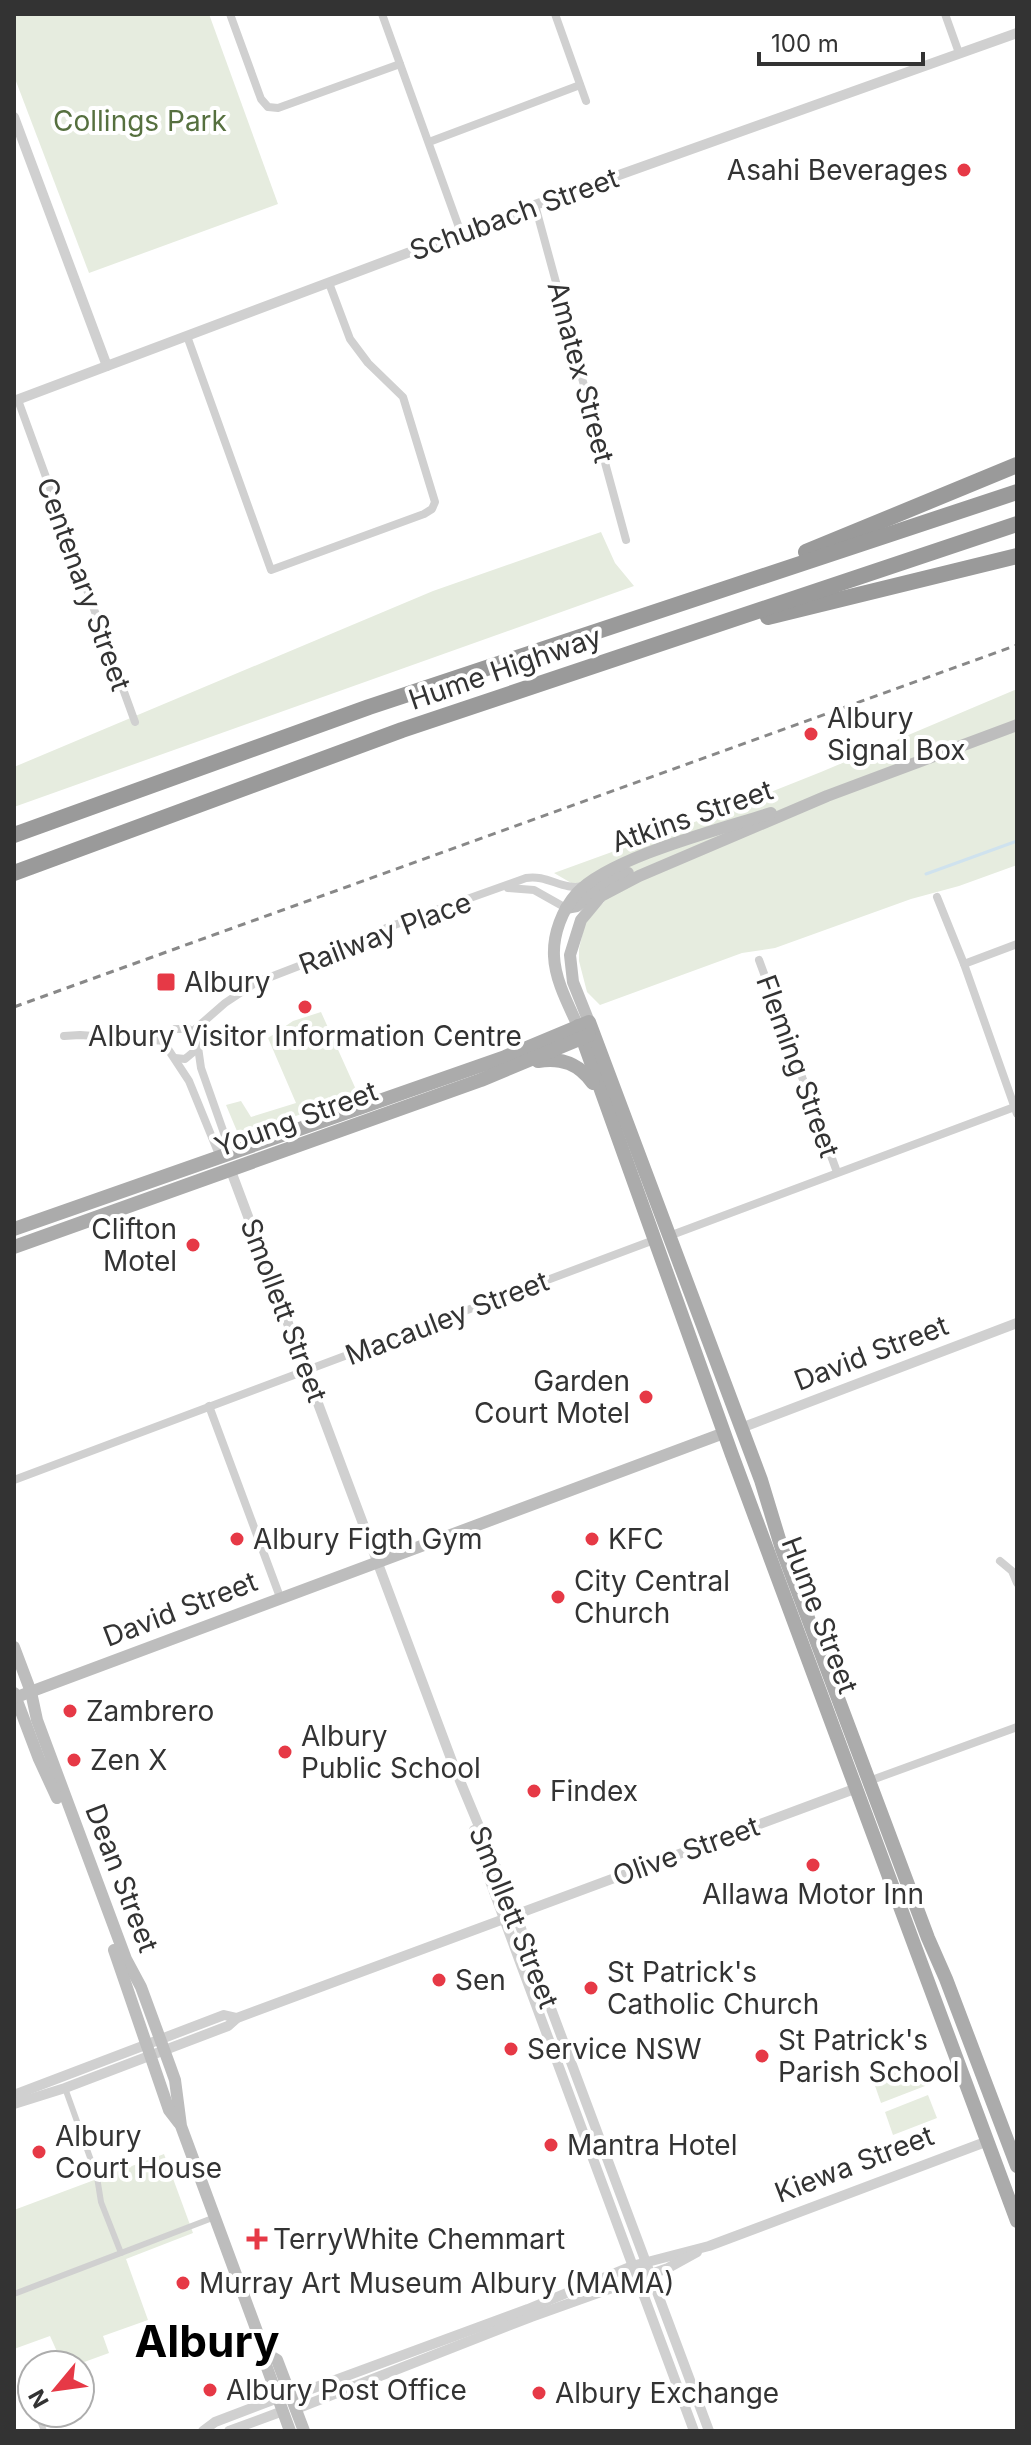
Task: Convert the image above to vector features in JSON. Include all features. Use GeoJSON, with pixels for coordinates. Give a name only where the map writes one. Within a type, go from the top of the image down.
{"type":"FeatureCollection","features":[{"type":"Feature","properties":{"kind":"highway"},"geometry":{"type":"LineString","coordinates":[[599,632],[646,610],[816,548],[1017,465]]}},
{"type":"Feature","properties":{"kind":"highway","name":"Hume Highway"},"geometry":{"type":"LineString","coordinates":[[14,835],[369,707],[1017,492]]}},
{"type":"Feature","properties":{"kind":"highway","name":"Hume Highway"},"geometry":{"type":"LineString","coordinates":[[14,873],[402,730],[1017,524]]}},
{"type":"Feature","properties":{"kind":"highway"},"geometry":{"type":"LineString","coordinates":[[472,707],[770,616],[1017,556]]}},
{"type":"Feature","properties":{"kind":"main road","name":"Atkins Street"},"geometry":{"type":"LineString","coordinates":[[585,1030],[559,981],[555,961],[557,932],[566,908],[579,891],[600,875],[660,850],[827,796],[1017,725]]}},
{"type":"Feature","properties":{"kind":"main road","name":"Atkins Street"},"geometry":{"type":"LineString","coordinates":[[585,1030],[570,961],[573,939],[584,914],[609,891],[827,796]]}},
{"type":"Feature","properties":{"kind":"main road"},"geometry":{"type":"LineString","coordinates":[[566,908],[577,906],[615,878],[684,858]]}},
{"type":"Feature","properties":{"kind":"main road","name":"Young Street"},"geometry":{"type":"LineString","coordinates":[[14,1247],[527,1063],[585,1030]]}},
{"type":"Feature","properties":{"kind":"main road","name":"Young Street"},"geometry":{"type":"LineString","coordinates":[[14,1229],[585,1030]]}},
{"type":"Feature","properties":{"kind":"main road","name":"Hume Street"},"geometry":{"type":"LineString","coordinates":[[585,1030],[605,1104],[761,1480],[863,1784],[1017,2221]]}},
{"type":"Feature","properties":{"kind":"main road","name":"Hume Street"},"geometry":{"type":"LineString","coordinates":[[585,1030],[662,1238],[724,1433],[863,1784],[1011,2132],[1017,2166]]}},
{"type":"Feature","properties":{"kind":"main road"},"geometry":{"type":"LineString","coordinates":[[527,1063],[555,1059],[579,1068],[592,1081],[605,1104]]}},
{"type":"Feature","properties":{"kind":"main road"},"geometry":{"type":"LineString","coordinates":[[226,1155],[231,1171]]}},
{"type":"Feature","properties":{"kind":"main road"},"geometry":{"type":"LineString","coordinates":[[724,1433],[741,1428]]}},
{"type":"Feature","properties":{"kind":"main road","name":"David Street"},"geometry":{"type":"LineString","coordinates":[[15,1695],[31,1692],[724,1433]]}},
{"type":"Feature","properties":{"kind":"main road","name":"Dean Street"},"geometry":{"type":"LineString","coordinates":[[14,1647],[31,1692],[37,1720],[120,1945],[141,1987],[175,2080],[181,2126],[265,2353],[278,2398]]}},
{"type":"Feature","properties":{"kind":"main road","name":"Dean Street"},"geometry":{"type":"LineString","coordinates":[[15,1695],[39,1759],[53,1786],[169,2110],[181,2126]]}},
{"type":"Feature","properties":{"kind":"main road","name":"Kiewa Street"},"geometry":{"type":"LineString","coordinates":[[988,2141],[1011,2132]]}},
{"type":"Feature","properties":{"kind":"main road","name":"Dean Street"},"geometry":{"type":"LineString","coordinates":[[265,2353],[277,2360],[290,2405],[304,2431]]}},
{"type":"Feature","properties":{"kind":"main road","name":"Kiewa Street"},"geometry":{"type":"LineString","coordinates":[[278,2398],[290,2405]]}},
{"type":"Feature","properties":{"kind":"main road","name":"Dean Street"},"geometry":{"type":"LineString","coordinates":[[290,2405],[290,2431]]}},
{"type":"Feature","properties":{"kind":"street"},"geometry":{"type":"LineString","coordinates":[[230,14],[261,99],[268,107],[278,108],[400,64]]}},
{"type":"Feature","properties":{"kind":"street"},"geometry":{"type":"LineString","coordinates":[[382,14],[461,233]]}},
{"type":"Feature","properties":{"kind":"street"},"geometry":{"type":"LineString","coordinates":[[555,14],[586,101]]}},
{"type":"Feature","properties":{"kind":"street"},"geometry":{"type":"LineString","coordinates":[[945,14],[959,53]]}},
{"type":"Feature","properties":{"kind":"street","name":"Schubach Street"},"geometry":{"type":"LineString","coordinates":[[16,400],[535,205],[1017,33]]}},
{"type":"Feature","properties":{"kind":"street"},"geometry":{"type":"LineString","coordinates":[[429,142],[580,85]]}},
{"type":"Feature","properties":{"kind":"street"},"geometry":{"type":"LineString","coordinates":[[14,117],[107,366]]}},
{"type":"Feature","properties":{"kind":"street","name":"Amatex Street"},"geometry":{"type":"LineString","coordinates":[[535,205],[626,540]]}},
{"type":"Feature","properties":{"kind":"street"},"geometry":{"type":"LineString","coordinates":[[187,336],[270,572],[437,508],[403,397],[354,346],[329,283]]}},
{"type":"Feature","properties":{"kind":"street","name":"Centenary Street"},"geometry":{"type":"LineString","coordinates":[[16,400],[135,722]]}},
{"type":"Feature","properties":{"kind":"street","name":"Railway Place"},"geometry":{"type":"LineString","coordinates":[[193,1031],[225,1003],[255,983],[343,949],[374,933],[536,877],[575,888],[600,875]]}},
{"type":"Feature","properties":{"kind":"street","name":"Railway Place"},"geometry":{"type":"LineString","coordinates":[[500,888],[534,890],[566,908]]}},
{"type":"Feature","properties":{"kind":"street"},"geometry":{"type":"LineString","coordinates":[[937,897],[1016,1109]]}},
{"type":"Feature","properties":{"kind":"street"},"geometry":{"type":"LineString","coordinates":[[964,964],[1017,944]]}},
{"type":"Feature","properties":{"kind":"street","name":"Fleming Street"},"geometry":{"type":"LineString","coordinates":[[759,960],[837,1172]]}},
{"type":"Feature","properties":{"kind":"street"},"geometry":{"type":"LineString","coordinates":[[184,1027],[193,1031],[197,1040],[204,1078],[226,1155],[189,1081],[168,1050],[166,1041],[175,1029],[184,1027]]}},
{"type":"Feature","properties":{"kind":"street"},"geometry":{"type":"LineString","coordinates":[[64,1036],[166,1041]]}},
{"type":"Feature","properties":{"kind":"street"},"geometry":{"type":"LineString","coordinates":[[175,1058],[185,1059],[197,1049]]}},
{"type":"Feature","properties":{"kind":"street","name":"Macauley Street"},"geometry":{"type":"LineString","coordinates":[[14,1480],[837,1172],[1016,1109]]}},
{"type":"Feature","properties":{"kind":"street","name":"Smollett Street"},"geometry":{"type":"LineString","coordinates":[[231,1171],[453,1764],[516,1915],[709,2431]]}},
{"type":"Feature","properties":{"kind":"street","name":"David Street"},"geometry":{"type":"LineString","coordinates":[[741,1428],[1017,1323]]}},
{"type":"Feature","properties":{"kind":"street"},"geometry":{"type":"LineString","coordinates":[[209,1406],[280,1597]]}},
{"type":"Feature","properties":{"kind":"street"},"geometry":{"type":"LineString","coordinates":[[1000,1561],[1012,1571],[1017,1583]]}},
{"type":"Feature","properties":{"kind":"street","name":"Olive Street"},"geometry":{"type":"LineString","coordinates":[[504,1919],[1017,1727]]}},
{"type":"Feature","properties":{"kind":"street","name":"Smollett Street"},"geometry":{"type":"LineString","coordinates":[[453,1764],[504,1919],[694,2431]]}},
{"type":"Feature","properties":{"kind":"street"},"geometry":{"type":"LineString","coordinates":[[14,2104],[65,2088],[162,2044],[228,2026],[237,2018],[504,1919]]}},
{"type":"Feature","properties":{"kind":"street"},"geometry":{"type":"LineString","coordinates":[[542,2020],[554,2016]]}},
{"type":"Feature","properties":{"kind":"street"},"geometry":{"type":"LineString","coordinates":[[14,2095],[148,2050]]}},
{"type":"Feature","properties":{"kind":"street"},"geometry":{"type":"LineString","coordinates":[[65,2088],[97,2177],[101,2202],[121,2253]]}},
{"type":"Feature","properties":{"kind":"street","name":"Kiewa Street"},"geometry":{"type":"LineString","coordinates":[[529,2313],[632,2266],[709,2246],[988,2141]]}},
{"type":"Feature","properties":{"kind":"street"},"geometry":{"type":"LineString","coordinates":[[14,2294],[215,2217]]}},
{"type":"Feature","properties":{"kind":"street","name":"Kiewa Street"},"geometry":{"type":"LineString","coordinates":[[229,2431],[529,2313],[650,2275],[709,2246]]}},
{"type":"Feature","properties":{"kind":"street","name":"Kiewa Street"},"geometry":{"type":"LineString","coordinates":[[203,2431],[215,2422],[278,2398]]}},
{"type":"Feature","properties":{"kind":"green space","name":"Collings Park"},"geometry":{"type":"Polygon","coordinates":[[[14,14],[209,14],[278,204],[89,273],[14,76],[14,14]]]}},
{"type":"Feature","properties":{"kind":"green space"},"geometry":{"type":"Polygon","coordinates":[[[601,532],[615,563],[634,586],[14,807],[14,767],[433,591],[601,532]]]}},
{"type":"Feature","properties":{"kind":"green space"},"geometry":{"type":"Polygon","coordinates":[[[1017,689],[1017,865],[775,948],[742,953],[600,1005],[587,992],[579,949],[585,923],[604,902],[554,873],[821,772],[1017,689]]]}},
{"type":"Feature","properties":{"kind":"green space"},"geometry":{"type":"Polygon","coordinates":[[[321,1012],[358,1094],[239,1136],[226,1105],[241,1101],[251,1117],[296,1103],[268,1038],[293,1021],[321,1012]]]}},
{"type":"Feature","properties":{"kind":"green space"},"geometry":{"type":"Polygon","coordinates":[[[916,2063],[925,2086],[881,2103],[873,2080],[916,2063]]]}},
{"type":"Feature","properties":{"kind":"green space"},"geometry":{"type":"Polygon","coordinates":[[[928,2095],[937,2118],[893,2135],[885,2112],[928,2095]]]}},
{"type":"Feature","properties":{"kind":"green space"},"geometry":{"type":"Polygon","coordinates":[[[164,2154],[193,2233],[126,2259],[148,2320],[103,2336],[109,2353],[96,2358],[96,2349],[56,2349],[50,2336],[14,2349],[14,2210],[164,2154]]]}},
{"type":"Feature","properties":{"kind":"waterway"},"geometry":{"type":"LineString","coordinates":[[926,874],[1017,841]]}},
{"type":"Feature","properties":{"kind":"railway"},"geometry":{"type":"LineString","coordinates":[[14,1007],[1017,645]]}},
{"type":"Feature","properties":{"kind":"place","name":"Asahi Beverages"},"geometry":{"type":"Point","coordinates":[964,170]}},
{"type":"Feature","properties":{"kind":"place","name":"Albury Signal Box"},"geometry":{"type":"Point","coordinates":[811,734]}},
{"type":"Feature","properties":{"kind":"place","name":"Albury"},"geometry":{"type":"Point","coordinates":[166,982]}},
{"type":"Feature","properties":{"kind":"place","name":"Albury Visitor Information Centre"},"geometry":{"type":"Point","coordinates":[305,1007]}},
{"type":"Feature","properties":{"kind":"place","name":"Clifton Motel"},"geometry":{"type":"Point","coordinates":[193,1245]}},
{"type":"Feature","properties":{"kind":"place","name":"Garden Court Motel"},"geometry":{"type":"Point","coordinates":[646,1397]}},
{"type":"Feature","properties":{"kind":"place","name":"Albury Figth Gym"},"geometry":{"type":"Point","coordinates":[237,1539]}},
{"type":"Feature","properties":{"kind":"place","name":"KFC"},"geometry":{"type":"Point","coordinates":[592,1539]}},
{"type":"Feature","properties":{"kind":"place","name":"City Central Church"},"geometry":{"type":"Point","coordinates":[558,1597]}},
{"type":"Feature","properties":{"kind":"place","name":"Zambrero"},"geometry":{"type":"Point","coordinates":[70,1711]}},
{"type":"Feature","properties":{"kind":"place","name":"Albury Public School"},"geometry":{"type":"Point","coordinates":[285,1752]}},
{"type":"Feature","properties":{"kind":"place","name":"Zen X"},"geometry":{"type":"Point","coordinates":[74,1760]}},
{"type":"Feature","properties":{"kind":"place","name":"Findex"},"geometry":{"type":"Point","coordinates":[534,1791]}},
{"type":"Feature","properties":{"kind":"place","name":"Allawa Motor Inn"},"geometry":{"type":"Point","coordinates":[813,1865]}},
{"type":"Feature","properties":{"kind":"place","name":"Sen"},"geometry":{"type":"Point","coordinates":[439,1980]}},
{"type":"Feature","properties":{"kind":"place","name":"St Patrick's Catholic Church"},"geometry":{"type":"Point","coordinates":[591,1988]}},
{"type":"Feature","properties":{"kind":"place","name":"Service NSW"},"geometry":{"type":"Point","coordinates":[511,2049]}},
{"type":"Feature","properties":{"kind":"place","name":"St Patrick's Parish School"},"geometry":{"type":"Point","coordinates":[762,2056]}},
{"type":"Feature","properties":{"kind":"place","name":"Mantra Hotel"},"geometry":{"type":"Point","coordinates":[551,2145]}},
{"type":"Feature","properties":{"kind":"place","name":"Albury Court House"},"geometry":{"type":"Point","coordinates":[39,2152]}},
{"type":"Feature","properties":{"kind":"place","name":"TerryWhite Chemmart"},"geometry":{"type":"Point","coordinates":[257,2239]}},
{"type":"Feature","properties":{"kind":"place","name":"Murray Art Museum Albury (MAMA)"},"geometry":{"type":"Point","coordinates":[183,2283]}},
{"type":"Feature","properties":{"kind":"place","name":"Albury Post Office"},"geometry":{"type":"Point","coordinates":[210,2390]}},
{"type":"Feature","properties":{"kind":"place","name":"Albury Exchange"},"geometry":{"type":"Point","coordinates":[539,2393]}},
{"type":"Feature","properties":{"kind":"district","name":"Albury"},"geometry":{"type":"Point","coordinates":[207,2342]}}]}
